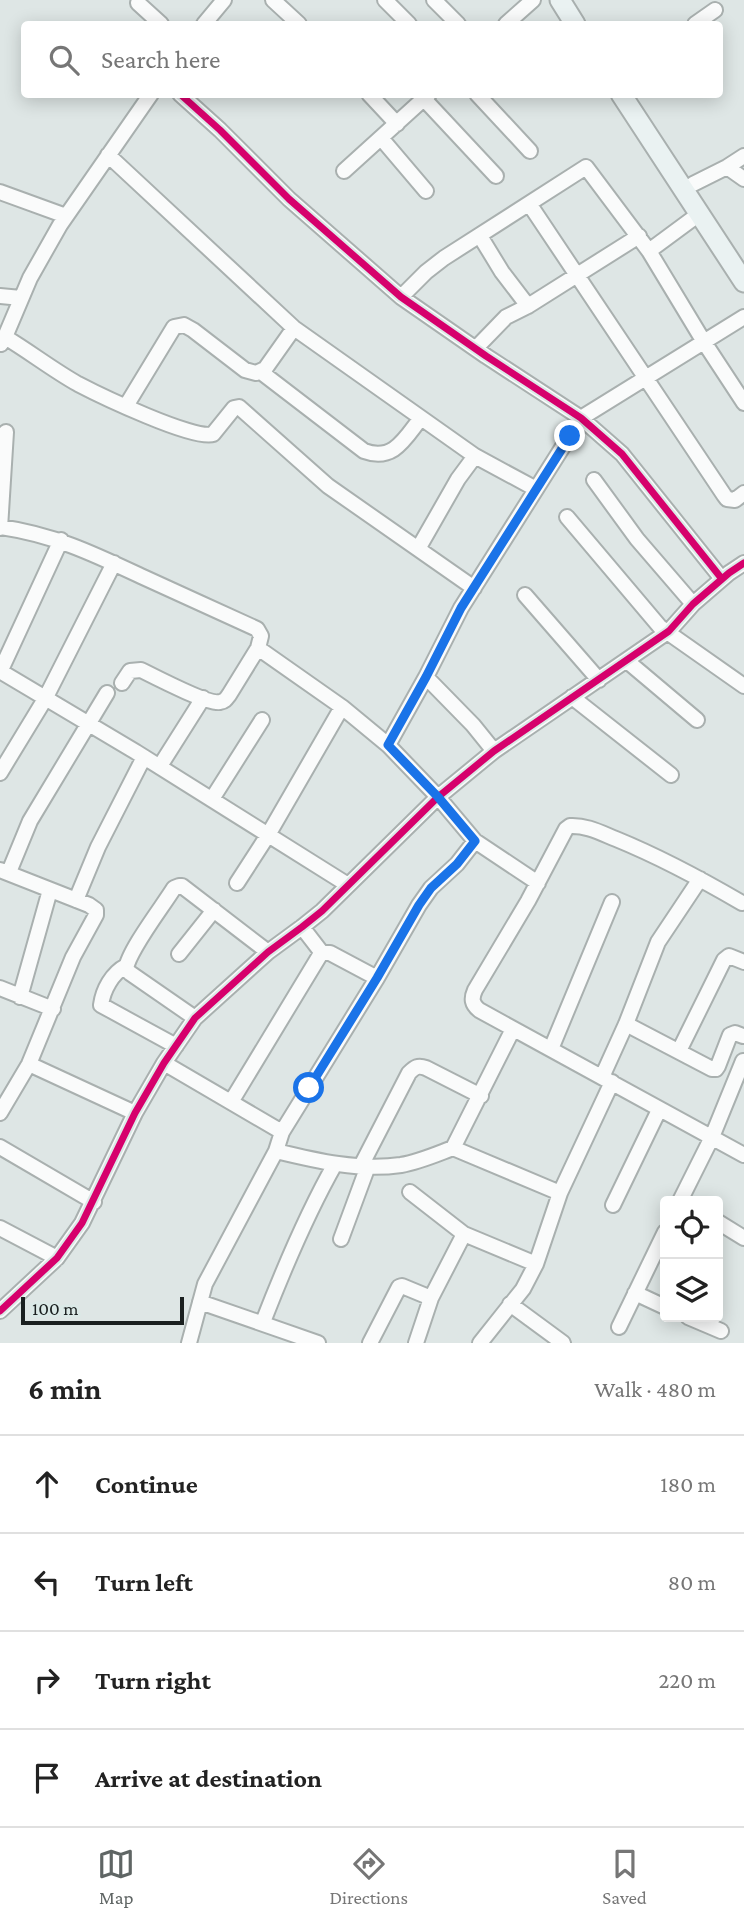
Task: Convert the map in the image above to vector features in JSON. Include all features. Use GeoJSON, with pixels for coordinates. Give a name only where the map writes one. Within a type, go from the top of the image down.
{"type":"FeatureCollection","features":[{"type":"Feature","properties":{"kind":"main road"},"geometry":{"type":"LineString","coordinates":[[560,0],[573,21]]}},
{"type":"Feature","properties":{"kind":"main road"},"geometry":{"type":"LineString","coordinates":[[573,0],[587,21]]}},
{"type":"Feature","properties":{"kind":"main road"},"geometry":{"type":"LineString","coordinates":[[624,98],[744,282]]}},
{"type":"Feature","properties":{"kind":"main road"},"geometry":{"type":"LineString","coordinates":[[637,98],[744,261]]}},
{"type":"Feature","properties":{"kind":"street"},"geometry":{"type":"LineString","coordinates":[[206,21],[224,0]]}},
{"type":"Feature","properties":{"kind":"street"},"geometry":{"type":"LineString","coordinates":[[273,0],[296,21]]}},
{"type":"Feature","properties":{"kind":"street"},"geometry":{"type":"LineString","coordinates":[[385,0],[406,21]]}},
{"type":"Feature","properties":{"kind":"street"},"geometry":{"type":"LineString","coordinates":[[434,0],[455,21]]}},
{"type":"Feature","properties":{"kind":"street"},"geometry":{"type":"LineString","coordinates":[[509,21],[533,0]]}},
{"type":"Feature","properties":{"kind":"street"},"geometry":{"type":"LineString","coordinates":[[138,3],[158,21]]}},
{"type":"Feature","properties":{"kind":"street"},"geometry":{"type":"LineString","coordinates":[[699,21],[715,10]]}},
{"type":"Feature","properties":{"kind":"street"},"geometry":{"type":"LineString","coordinates":[[148,98],[66,216],[30,278],[3,341],[126,406],[160,421],[206,436],[213,434],[235,407],[239,407],[328,486],[474,588]]}},
{"type":"Feature","properties":{"kind":"street"},"geometry":{"type":"LineString","coordinates":[[184,98],[289,199],[401,297],[581,418],[622,454],[722,579]]}},
{"type":"Feature","properties":{"kind":"street"},"geometry":{"type":"LineString","coordinates":[[373,98],[397,124]]}},
{"type":"Feature","properties":{"kind":"street"},"geometry":{"type":"LineString","coordinates":[[344,171],[426,98]]}},
{"type":"Feature","properties":{"kind":"street"},"geometry":{"type":"LineString","coordinates":[[428,98],[496,176]]}},
{"type":"Feature","properties":{"kind":"street"},"geometry":{"type":"LineString","coordinates":[[481,98],[530,151]]}},
{"type":"Feature","properties":{"kind":"street"},"geometry":{"type":"LineString","coordinates":[[381,138],[426,191]]}},
{"type":"Feature","properties":{"kind":"street"},"geometry":{"type":"LineString","coordinates":[[108,155],[294,328],[475,456],[536,489]]}},
{"type":"Feature","properties":{"kind":"street"},"geometry":{"type":"LineString","coordinates":[[693,184],[744,156]]}},
{"type":"Feature","properties":{"kind":"street"},"geometry":{"type":"LineString","coordinates":[[401,297],[444,258],[586,167],[639,236],[744,403]]}},
{"type":"Feature","properties":{"kind":"street"},"geometry":{"type":"LineString","coordinates":[[727,167],[744,179]]}},
{"type":"Feature","properties":{"kind":"street"},"geometry":{"type":"LineString","coordinates":[[0,192],[66,216]]}},
{"type":"Feature","properties":{"kind":"street"},"geometry":{"type":"LineString","coordinates":[[530,205],[724,495],[727,499],[735,500],[744,494]]}},
{"type":"Feature","properties":{"kind":"street"},"geometry":{"type":"LineString","coordinates":[[649,251],[699,214]]}},
{"type":"Feature","properties":{"kind":"street"},"geometry":{"type":"LineString","coordinates":[[480,236],[502,272],[528,306]]}},
{"type":"Feature","properties":{"kind":"street"},"geometry":{"type":"LineString","coordinates":[[476,348],[506,317],[639,236]]}},
{"type":"Feature","properties":{"kind":"street"},"geometry":{"type":"LineString","coordinates":[[0,296],[21,299]]}},
{"type":"Feature","properties":{"kind":"street"},"geometry":{"type":"LineString","coordinates":[[388,745],[461,608],[581,418],[744,317]]}},
{"type":"Feature","properties":{"kind":"street"},"geometry":{"type":"LineString","coordinates":[[126,406],[170,332],[180,325],[193,330],[245,370],[252,373],[261,372],[364,451],[391,452],[421,418]]}},
{"type":"Feature","properties":{"kind":"street"},"geometry":{"type":"LineString","coordinates":[[261,372],[294,328]]}},
{"type":"Feature","properties":{"kind":"street"},"geometry":{"type":"LineString","coordinates":[[6,432],[0,527],[61,540],[257,629],[261,636],[258,648],[226,699],[219,702],[203,698],[141,670],[130,671],[122,683]]}},
{"type":"Feature","properties":{"kind":"street"},"geometry":{"type":"LineString","coordinates":[[418,549],[458,478],[475,456]]}},
{"type":"Feature","properties":{"kind":"street"},"geometry":{"type":"LineString","coordinates":[[594,480],[637,539],[693,604]]}},
{"type":"Feature","properties":{"kind":"street"},"geometry":{"type":"LineString","coordinates":[[567,517],[660,627],[744,686]]}},
{"type":"Feature","properties":{"kind":"street"},"geometry":{"type":"LineString","coordinates":[[61,540],[0,672],[160,766],[348,885]]}},
{"type":"Feature","properties":{"kind":"street"},"geometry":{"type":"LineString","coordinates":[[0,773],[45,699],[114,563]]}},
{"type":"Feature","properties":{"kind":"street"},"geometry":{"type":"LineString","coordinates":[[0,1311],[57,1258],[82,1223],[135,1113],[164,1063],[195,1018],[268,951],[302,927],[438,797],[494,751],[669,631],[693,604],[744,563]]}},
{"type":"Feature","properties":{"kind":"street"},"geometry":{"type":"LineString","coordinates":[[526,595],[599,680]]}},
{"type":"Feature","properties":{"kind":"street"},"geometry":{"type":"LineString","coordinates":[[258,648],[342,708],[388,745],[438,797],[475,841],[538,883]]}},
{"type":"Feature","properties":{"kind":"street"},"geometry":{"type":"LineString","coordinates":[[627,661],[697,720]]}},
{"type":"Feature","properties":{"kind":"street"},"geometry":{"type":"LineString","coordinates":[[426,677],[473,725],[494,751]]}},
{"type":"Feature","properties":{"kind":"street"},"geometry":{"type":"LineString","coordinates":[[2,1103],[10,1098],[29,1065],[73,957],[96,915],[96,910],[92,907],[4,871],[30,821],[107,693]]}},
{"type":"Feature","properties":{"kind":"street"},"geometry":{"type":"LineString","coordinates":[[572,697],[671,775]]}},
{"type":"Feature","properties":{"kind":"street"},"geometry":{"type":"LineString","coordinates":[[160,766],[203,698]]}},
{"type":"Feature","properties":{"kind":"street"},"geometry":{"type":"LineString","coordinates":[[237,883],[342,708]]}},
{"type":"Feature","properties":{"kind":"street"},"geometry":{"type":"LineString","coordinates":[[212,799],[262,720]]}},
{"type":"Feature","properties":{"kind":"street"},"geometry":{"type":"LineString","coordinates":[[76,900],[98,847],[144,757]]}},
{"type":"Feature","properties":{"kind":"street"},"geometry":{"type":"LineString","coordinates":[[742,903],[652,854],[596,831],[570,825],[471,999],[479,1010],[744,1155]]}},
{"type":"Feature","properties":{"kind":"street"},"geometry":{"type":"LineString","coordinates":[[189,1343],[205,1284],[276,1151],[282,1132],[419,905],[431,888],[457,864],[475,841]]}},
{"type":"Feature","properties":{"kind":"street"},"geometry":{"type":"LineString","coordinates":[[481,1343],[523,1289],[537,1264],[560,1193],[607,1079],[658,942],[700,879]]}},
{"type":"Feature","properties":{"kind":"street"},"geometry":{"type":"LineString","coordinates":[[176,1046],[101,1005],[115,972],[126,966],[176,886],[182,886],[268,951]]}},
{"type":"Feature","properties":{"kind":"street"},"geometry":{"type":"LineString","coordinates":[[20,997],[50,890]]}},
{"type":"Feature","properties":{"kind":"street"},"geometry":{"type":"LineString","coordinates":[[551,1049],[612,902]]}},
{"type":"Feature","properties":{"kind":"street"},"geometry":{"type":"LineString","coordinates":[[179,954],[214,910]]}},
{"type":"Feature","properties":{"kind":"street"},"geometry":{"type":"LineString","coordinates":[[302,927],[323,953]]}},
{"type":"Feature","properties":{"kind":"street"},"geometry":{"type":"LineString","coordinates":[[231,1102],[320,955],[330,953],[377,978]]}},
{"type":"Feature","properties":{"kind":"street"},"geometry":{"type":"LineString","coordinates":[[678,1051],[724,960],[729,956],[744,962]]}},
{"type":"Feature","properties":{"kind":"street"},"geometry":{"type":"LineString","coordinates":[[126,966],[130,973],[195,1018]]}},
{"type":"Feature","properties":{"kind":"street"},"geometry":{"type":"LineString","coordinates":[[0,988],[52,1009]]}},
{"type":"Feature","properties":{"kind":"street"},"geometry":{"type":"LineString","coordinates":[[626,1024],[708,1068],[716,1069],[730,1035],[743,1035]]}},
{"type":"Feature","properties":{"kind":"street"},"geometry":{"type":"LineString","coordinates":[[453,1148],[513,1029]]}},
{"type":"Feature","properties":{"kind":"street"},"geometry":{"type":"LineString","coordinates":[[684,1196],[743,1061]]}},
{"type":"Feature","properties":{"kind":"street"},"geometry":{"type":"LineString","coordinates":[[164,1063],[282,1132]]}},
{"type":"Feature","properties":{"kind":"street"},"geometry":{"type":"LineString","coordinates":[[29,1065],[135,1113]]}},
{"type":"Feature","properties":{"kind":"street"},"geometry":{"type":"LineString","coordinates":[[341,1239],[364,1166],[409,1073],[419,1066],[426,1068],[481,1096]]}},
{"type":"Feature","properties":{"kind":"street"},"geometry":{"type":"LineString","coordinates":[[613,1205],[659,1110]]}},
{"type":"Feature","properties":{"kind":"street"},"geometry":{"type":"LineString","coordinates":[[0,1147],[94,1202]]}},
{"type":"Feature","properties":{"kind":"street"},"geometry":{"type":"LineString","coordinates":[[276,1151],[335,1164],[364,1166],[402,1165],[453,1148],[560,1193]]}},
{"type":"Feature","properties":{"kind":"street"},"geometry":{"type":"LineString","coordinates":[[263,1322],[306,1217],[335,1164]]}},
{"type":"Feature","properties":{"kind":"street"},"geometry":{"type":"LineString","coordinates":[[410,1192],[464,1234],[537,1264]]}},
{"type":"Feature","properties":{"kind":"street"},"geometry":{"type":"LineString","coordinates":[[723,1225],[744,1238]]}},
{"type":"Feature","properties":{"kind":"street"},"geometry":{"type":"LineString","coordinates":[[0,1228],[57,1258]]}},
{"type":"Feature","properties":{"kind":"street"},"geometry":{"type":"LineString","coordinates":[[416,1343],[431,1297],[464,1234]]}},
{"type":"Feature","properties":{"kind":"street"},"geometry":{"type":"LineString","coordinates":[[619,1327],[660,1242]]}},
{"type":"Feature","properties":{"kind":"street"},"geometry":{"type":"LineString","coordinates":[[370,1343],[399,1287],[431,1297]]}},
{"type":"Feature","properties":{"kind":"street"},"geometry":{"type":"LineString","coordinates":[[635,1293],[660,1305]]}},
{"type":"Feature","properties":{"kind":"street"},"geometry":{"type":"LineString","coordinates":[[200,1302],[317,1343]]}},
{"type":"Feature","properties":{"kind":"street"},"geometry":{"type":"LineString","coordinates":[[510,1304],[563,1343]]}},
{"type":"Feature","properties":{"kind":"street"},"geometry":{"type":"LineString","coordinates":[[700,1322],[721,1331]]}},
{"type":"Feature","properties":{"kind":"cycle path"},"geometry":{"type":"LineString","coordinates":[[184,98],[289,199],[401,297],[581,418],[622,454],[722,579]]}},
{"type":"Feature","properties":{"kind":"cycle path"},"geometry":{"type":"LineString","coordinates":[[0,1311],[57,1258],[82,1223],[135,1113],[164,1063],[195,1018],[268,952],[322,911],[438,797],[494,751],[669,631],[693,604],[744,563]]}},
{"type":"Feature","properties":{"kind":"route"},"geometry":{"type":"LineString","coordinates":[[309,1088],[419,905],[436,882],[457,864],[475,841],[438,797],[388,745],[461,608],[570,436]]}}]}
